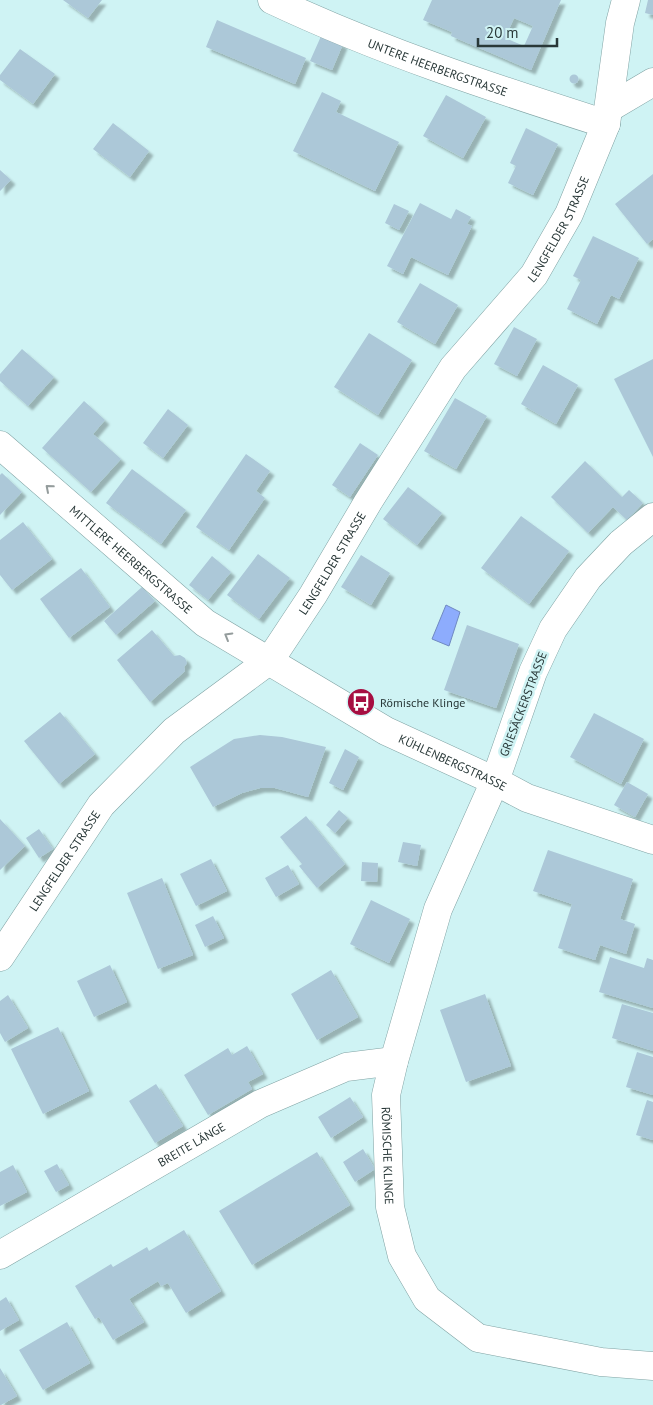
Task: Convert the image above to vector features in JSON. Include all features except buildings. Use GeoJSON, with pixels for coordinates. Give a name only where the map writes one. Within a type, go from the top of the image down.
{"type":"FeatureCollection","features":[{"type":"Feature","properties":{"kind":"street","name":"UNTERE HEERBERGSTRASSE"},"geometry":{"type":"LineString","coordinates":[[272,0],[336,30],[397,53],[608,116]]}},
{"type":"Feature","properties":{"kind":"street","name":"LENGFELDER STRASSE"},"geometry":{"type":"LineString","coordinates":[[0,957],[8,928],[101,806],[174,731],[270,660],[313,595],[368,502],[453,368],[534,275],[569,214],[608,116],[620,23],[626,0]]}},
{"type":"Feature","properties":{"kind":"street"},"geometry":{"type":"LineString","coordinates":[[608,116],[653,82]]}},
{"type":"Feature","properties":{"kind":"street","name":"MITTLERE HEERBERGSTRASSE"},"geometry":{"type":"LineString","coordinates":[[0,445],[204,623],[270,660]]}},
{"type":"Feature","properties":{"kind":"street","name":"GRIESÄCKERSTRASSE"},"geometry":{"type":"LineString","coordinates":[[495,781],[533,672],[553,629],[588,578],[621,543],[653,517]]}},
{"type":"Feature","properties":{"kind":"street","name":"KÜHLENBERGSTRASSE"},"geometry":{"type":"LineString","coordinates":[[270,660],[386,731],[495,781],[527,798],[651,845]]}},
{"type":"Feature","properties":{"kind":"street","name":"RÖMISCHE KLINGE"},"geometry":{"type":"LineString","coordinates":[[495,781],[438,909],[394,1061],[386,1096],[390,1207],[402,1256],[427,1299],[478,1338],[601,1362],[653,1366]]}},
{"type":"Feature","properties":{"kind":"street","name":"BREITE LÄNGE"},"geometry":{"type":"LineString","coordinates":[[0,1254],[260,1104],[346,1067],[394,1061]]}},
{"type":"Feature","properties":{"kind":"water"},"geometry":{"type":"Polygon","coordinates":[[[446,605],[460,612],[449,646],[432,639],[446,605]]]}},
{"type":"Feature","properties":{"kind":"place","name":"Römische Klinge"},"geometry":{"type":"Point","coordinates":[361,702]}}]}
